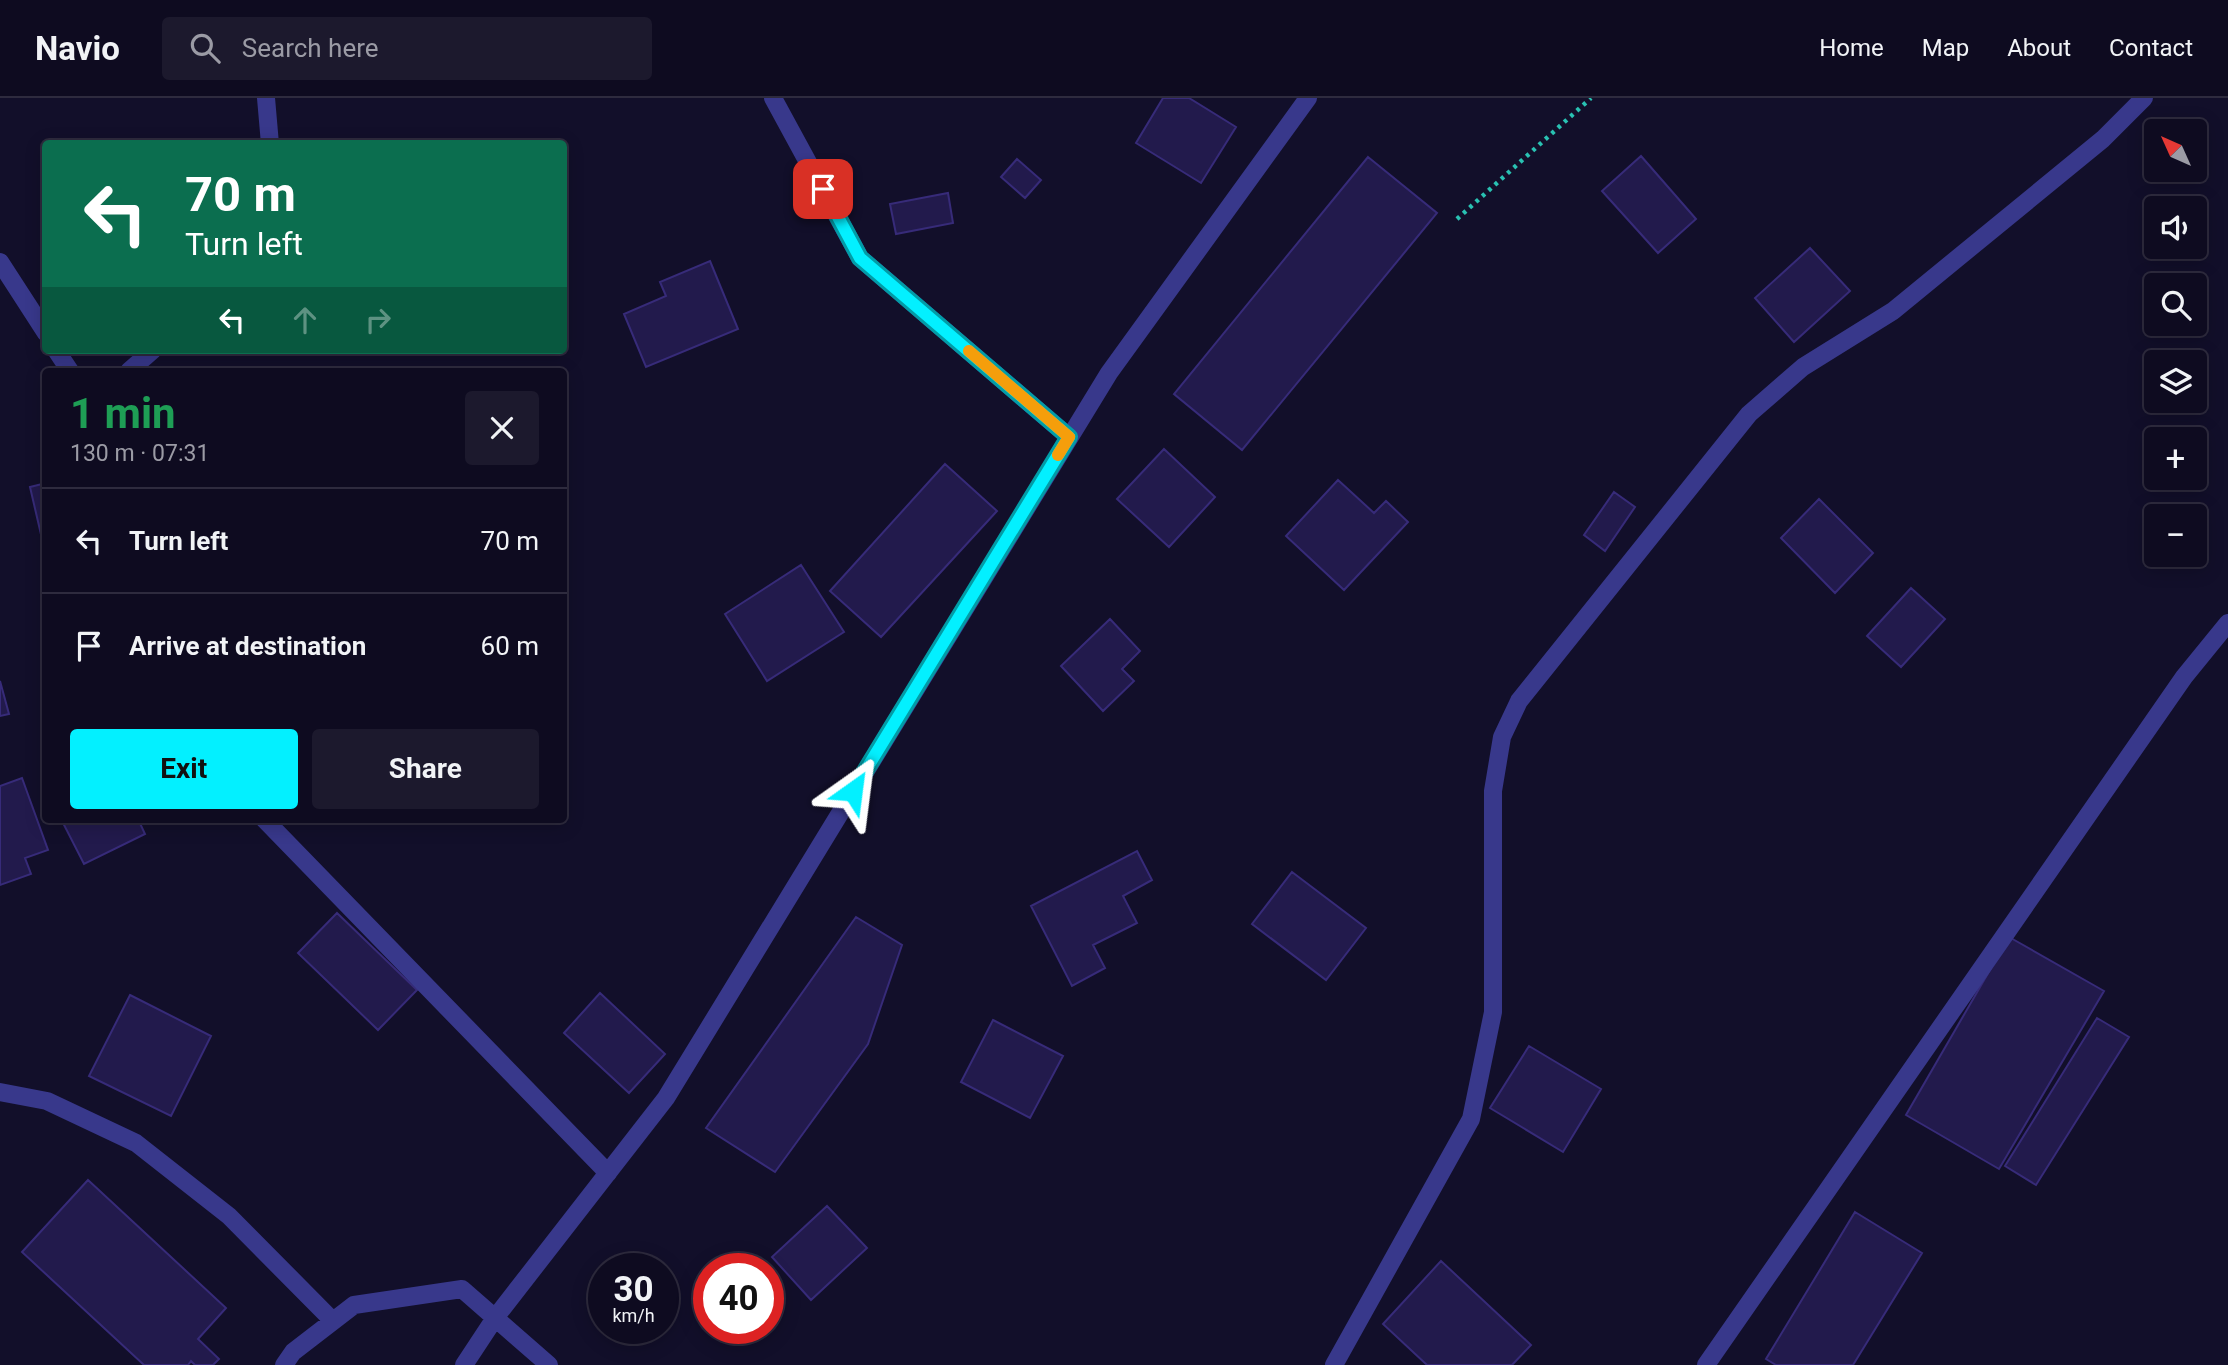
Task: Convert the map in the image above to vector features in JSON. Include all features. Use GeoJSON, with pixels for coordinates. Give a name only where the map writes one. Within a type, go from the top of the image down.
{"type":"FeatureCollection","features":[{"type":"Feature","properties":{"kind":"street"},"geometry":{"type":"LineString","coordinates":[[266,98],[270,140]]}},
{"type":"Feature","properties":{"kind":"street"},"geometry":{"type":"LineString","coordinates":[[774,98],[860,258],[1069,437]]}},
{"type":"Feature","properties":{"kind":"street"},"geometry":{"type":"LineString","coordinates":[[464,1365],[495,1318],[673,1086],[1109,373],[1308,98]]}},
{"type":"Feature","properties":{"kind":"street"},"geometry":{"type":"LineString","coordinates":[[1334,1365],[1471,1119],[1493,1012],[1493,792],[1502,737],[1519,701],[1749,414],[1803,367],[1893,312],[2103,139],[2144,98]]}},
{"type":"Feature","properties":{"kind":"street"},"geometry":{"type":"LineString","coordinates":[[0,262],[42,327]]}},
{"type":"Feature","properties":{"kind":"street"},"geometry":{"type":"LineString","coordinates":[[132,368],[148,354]]}},
{"type":"Feature","properties":{"kind":"street"},"geometry":{"type":"LineString","coordinates":[[1706,1365],[2176,688],[2228,622]]}},
{"type":"Feature","properties":{"kind":"street"},"geometry":{"type":"LineString","coordinates":[[268,823],[608,1173]]}},
{"type":"Feature","properties":{"kind":"street"},"geometry":{"type":"LineString","coordinates":[[0,1092],[47,1101],[136,1143],[229,1216],[333,1321]]}},
{"type":"Feature","properties":{"kind":"street"},"geometry":{"type":"LineString","coordinates":[[284,1365],[293,1352],[354,1305],[462,1289],[549,1365]]}},
{"type":"Feature","properties":{"kind":"path"},"geometry":{"type":"LineString","coordinates":[[1457,219],[1591,98]]}},
{"type":"Feature","properties":{"kind":"building"},"geometry":{"type":"Polygon","coordinates":[[[1163,98],[1189,98],[1236,127],[1201,183],[1136,143],[1163,98]]]}},
{"type":"Feature","properties":{"kind":"building"},"geometry":{"type":"Polygon","coordinates":[[[1641,156],[1696,219],[1658,253],[1602,191],[1641,156]]]}},
{"type":"Feature","properties":{"kind":"building"},"geometry":{"type":"Polygon","coordinates":[[[1368,157],[1437,213],[1242,450],[1174,394],[1368,157]]]}},
{"type":"Feature","properties":{"kind":"building"},"geometry":{"type":"Polygon","coordinates":[[[1017,159],[1041,180],[1025,198],[1001,177],[1017,159]]]}},
{"type":"Feature","properties":{"kind":"building"},"geometry":{"type":"Polygon","coordinates":[[[948,193],[953,223],[896,234],[890,204],[948,193]]]}},
{"type":"Feature","properties":{"kind":"building"},"geometry":{"type":"Polygon","coordinates":[[[1810,248],[1850,291],[1794,342],[1755,298],[1810,248]]]}},
{"type":"Feature","properties":{"kind":"building"},"geometry":{"type":"Polygon","coordinates":[[[710,261],[738,329],[646,367],[624,314],[666,296],[660,282],[710,261]]]}},
{"type":"Feature","properties":{"kind":"building"},"geometry":{"type":"Polygon","coordinates":[[[1164,449],[1215,497],[1169,547],[1117,499],[1164,449]]]}},
{"type":"Feature","properties":{"kind":"building"},"geometry":{"type":"Polygon","coordinates":[[[945,464],[997,511],[881,637],[830,591],[945,464]]]}},
{"type":"Feature","properties":{"kind":"building"},"geometry":{"type":"Polygon","coordinates":[[[1338,480],[1374,513],[1386,501],[1408,522],[1344,590],[1286,536],[1338,480]]]}},
{"type":"Feature","properties":{"kind":"building"},"geometry":{"type":"Polygon","coordinates":[[[42,484],[42,539],[30,487],[42,484]]]}},
{"type":"Feature","properties":{"kind":"building"},"geometry":{"type":"Polygon","coordinates":[[[1614,492],[1635,507],[1605,551],[1584,535],[1614,492]]]}},
{"type":"Feature","properties":{"kind":"building"},"geometry":{"type":"Polygon","coordinates":[[[1819,499],[1873,553],[1835,593],[1781,538],[1819,499]]]}},
{"type":"Feature","properties":{"kind":"building"},"geometry":{"type":"Polygon","coordinates":[[[801,565],[844,632],[767,681],[725,614],[801,565]]]}},
{"type":"Feature","properties":{"kind":"building"},"geometry":{"type":"Polygon","coordinates":[[[1911,588],[1945,619],[1901,667],[1867,636],[1911,588]]]}},
{"type":"Feature","properties":{"kind":"building"},"geometry":{"type":"Polygon","coordinates":[[[1110,619],[1140,651],[1122,669],[1134,681],[1103,711],[1061,666],[1110,619]]]}},
{"type":"Feature","properties":{"kind":"building"},"geometry":{"type":"Polygon","coordinates":[[[0,681],[9,714],[0,716],[0,681]]]}},
{"type":"Feature","properties":{"kind":"building"},"geometry":{"type":"Polygon","coordinates":[[[22,778],[48,850],[25,858],[31,874],[0,885],[0,786],[22,778]]]}},
{"type":"Feature","properties":{"kind":"building"},"geometry":{"type":"Polygon","coordinates":[[[63,823],[140,823],[145,834],[84,864],[63,823]]]}},
{"type":"Feature","properties":{"kind":"building"},"geometry":{"type":"Polygon","coordinates":[[[1137,851],[1152,880],[1123,896],[1137,923],[1093,945],[1105,968],[1072,986],[1031,906],[1137,851]]]}},
{"type":"Feature","properties":{"kind":"building"},"geometry":{"type":"Polygon","coordinates":[[[1292,872],[1366,928],[1326,980],[1252,924],[1292,872]]]}},
{"type":"Feature","properties":{"kind":"building"},"geometry":{"type":"Polygon","coordinates":[[[337,913],[417,990],[378,1030],[298,953],[337,913]]]}},
{"type":"Feature","properties":{"kind":"building"},"geometry":{"type":"Polygon","coordinates":[[[856,917],[902,945],[868,1044],[775,1172],[706,1128],[856,917]]]}},
{"type":"Feature","properties":{"kind":"building"},"geometry":{"type":"Polygon","coordinates":[[[2009,937],[2104,991],[1999,1169],[1906,1115],[2009,937]]]}},
{"type":"Feature","properties":{"kind":"building"},"geometry":{"type":"Polygon","coordinates":[[[600,993],[665,1054],[629,1093],[564,1033],[600,993]]]}},
{"type":"Feature","properties":{"kind":"building"},"geometry":{"type":"Polygon","coordinates":[[[130,995],[211,1036],[171,1116],[89,1076],[130,995]]]}},
{"type":"Feature","properties":{"kind":"building"},"geometry":{"type":"Polygon","coordinates":[[[2097,1018],[2129,1037],[2036,1185],[2005,1166],[2097,1018]]]}},
{"type":"Feature","properties":{"kind":"building"},"geometry":{"type":"Polygon","coordinates":[[[993,1020],[1063,1056],[1030,1118],[961,1082],[993,1020]]]}},
{"type":"Feature","properties":{"kind":"building"},"geometry":{"type":"Polygon","coordinates":[[[1529,1046],[1601,1089],[1563,1152],[1490,1108],[1529,1046]]]}},
{"type":"Feature","properties":{"kind":"building"},"geometry":{"type":"Polygon","coordinates":[[[88,1180],[226,1308],[198,1339],[219,1359],[213,1365],[195,1365],[191,1361],[188,1365],[144,1365],[22,1252],[88,1180]]]}},
{"type":"Feature","properties":{"kind":"building"},"geometry":{"type":"Polygon","coordinates":[[[827,1206],[867,1248],[811,1300],[784,1270],[784,1253],[776,1253],[827,1206]]]}},
{"type":"Feature","properties":{"kind":"building"},"geometry":{"type":"Polygon","coordinates":[[[1855,1212],[1922,1253],[1853,1365],[1776,1365],[1766,1359],[1855,1212]]]}},
{"type":"Feature","properties":{"kind":"building"},"geometry":{"type":"Polygon","coordinates":[[[1441,1261],[1531,1345],[1512,1365],[1427,1365],[1383,1324],[1441,1261]]]}},
{"type":"Feature","properties":{"kind":"slow traffic"},"geometry":{"type":"LineString","coordinates":[[969,351],[1069,437],[1058,455]]}},
{"type":"Feature","properties":{"kind":"route"},"geometry":{"type":"LineString","coordinates":[[823,189],[860,258],[1069,437],[853,791]]}}]}
